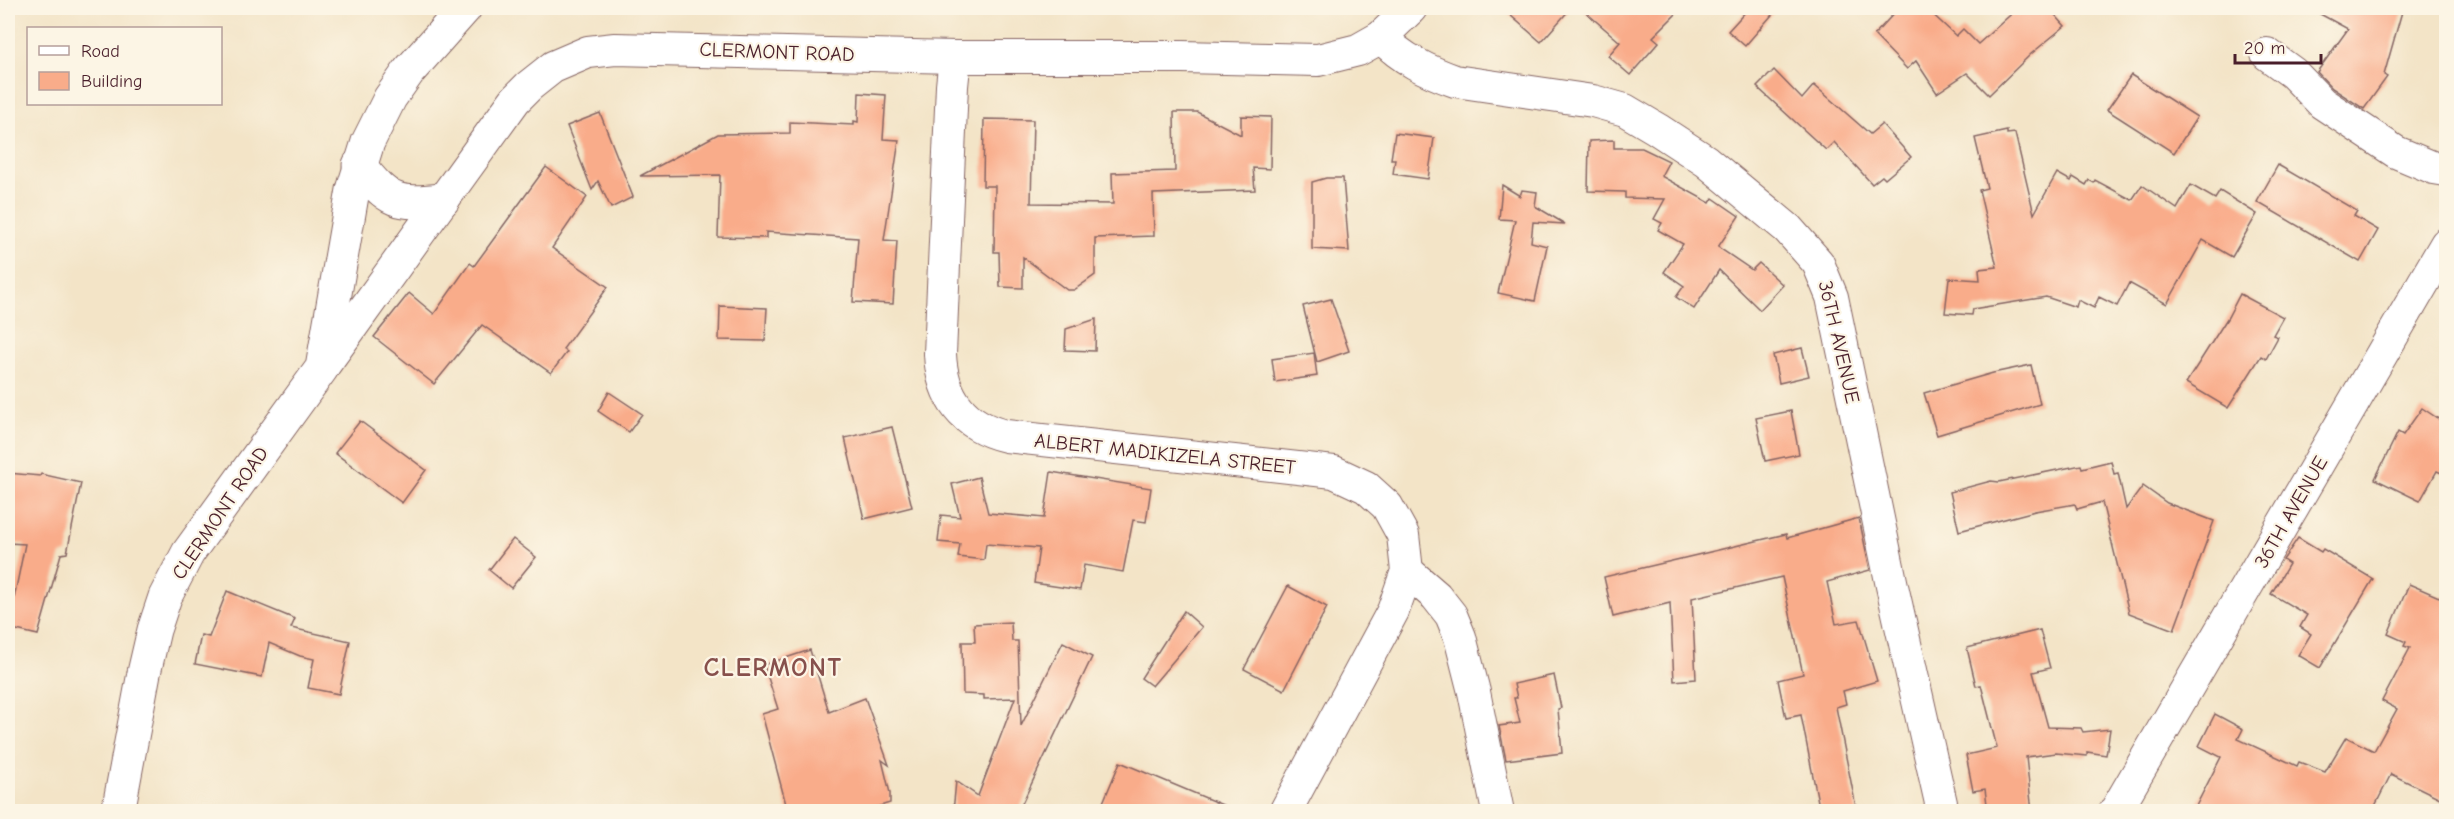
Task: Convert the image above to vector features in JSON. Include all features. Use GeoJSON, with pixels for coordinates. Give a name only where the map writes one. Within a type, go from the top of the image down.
{"type":"FeatureCollection","features":[{"type":"Feature","properties":{"kind":"street","name":"CLERMONT ROAD"},"geometry":{"type":"LineString","coordinates":[[322,368],[333,294],[359,165],[390,98],[409,71],[465,8]]}},
{"type":"Feature","properties":{"kind":"street","name":"CLERMONT ROAD"},"geometry":{"type":"LineString","coordinates":[[118,812],[144,673],[165,597],[188,553],[515,100],[553,67],[588,52],[615,48],[955,57],[1182,57],[1318,60],[1358,50],[1381,37],[1411,8]]}},
{"type":"Feature","properties":{"kind":"street","name":"36TH AVENUE"},"geometry":{"type":"LineString","coordinates":[[1381,37],[1396,53],[1436,74],[1455,81],[1593,101],[1625,110],[1706,161],[1746,192],[1788,229],[1818,263],[1832,297],[1892,586],[1943,812]]}},
{"type":"Feature","properties":{"kind":"street"},"geometry":{"type":"LineString","coordinates":[[2267,54],[2293,73],[2322,103],[2396,152],[2434,168],[2446,170]]}},
{"type":"Feature","properties":{"kind":"street","name":"ALBERT MADIKIZELA STREET"},"geometry":{"type":"LineString","coordinates":[[955,57],[940,354],[941,374],[957,408],[978,427],[987,432],[1006,436],[1335,472],[1366,487],[1387,506],[1403,536],[1407,571],[1393,611],[1285,812]]}},
{"type":"Feature","properties":{"kind":"street"},"geometry":{"type":"LineString","coordinates":[[359,165],[379,188],[397,200],[413,203],[443,200]]}},
{"type":"Feature","properties":{"kind":"street","name":"36TH AVENUE"},"geometry":{"type":"LineString","coordinates":[[2115,812],[2446,244]]}},
{"type":"Feature","properties":{"kind":"street"},"geometry":{"type":"LineString","coordinates":[[1407,571],[1441,602],[1460,637],[1474,692],[1498,812]]}},
{"type":"Feature","properties":{"kind":"building"},"geometry":{"type":"Polygon","coordinates":[[[1502,8],[1571,8],[1541,42],[1502,8]]]}},
{"type":"Feature","properties":{"kind":"building"},"geometry":{"type":"Polygon","coordinates":[[[1581,8],[1682,8],[1653,37],[1659,42],[1630,75],[1608,56],[1620,42],[1581,8]]]}},
{"type":"Feature","properties":{"kind":"building"},"geometry":{"type":"Polygon","coordinates":[[[1749,8],[1778,8],[1745,46],[1728,31],[1749,8]]]}},
{"type":"Feature","properties":{"kind":"building"},"geometry":{"type":"Polygon","coordinates":[[[1899,8],[1926,8],[1956,36],[1963,29],[1978,44],[2018,8],[2049,8],[2065,26],[2031,54],[1989,95],[1967,73],[1937,93],[1916,61],[1907,69],[1874,35],[1899,8]]]}},
{"type":"Feature","properties":{"kind":"building"},"geometry":{"type":"Polygon","coordinates":[[[2309,8],[2403,8],[2384,75],[2387,77],[2364,109],[2332,88],[2317,72],[2348,29],[2309,8]]]}},
{"type":"Feature","properties":{"kind":"building"},"geometry":{"type":"Polygon","coordinates":[[[1774,70],[1802,99],[1814,85],[1870,134],[1882,124],[1911,157],[1885,179],[1882,176],[1872,184],[1834,142],[1826,150],[1757,87],[1774,70]]]}},
{"type":"Feature","properties":{"kind":"building"},"geometry":{"type":"Polygon","coordinates":[[[2131,75],[2197,117],[2174,153],[2107,110],[2131,75]]]}},
{"type":"Feature","properties":{"kind":"building"},"geometry":{"type":"Polygon","coordinates":[[[859,93],[886,95],[883,139],[899,140],[884,240],[897,241],[893,304],[853,302],[858,238],[766,232],[766,238],[718,237],[720,175],[640,176],[718,134],[790,133],[790,122],[854,125],[854,121],[858,122],[859,93]]]}},
{"type":"Feature","properties":{"kind":"building"},"geometry":{"type":"Polygon","coordinates":[[[1174,112],[1197,112],[1241,135],[1241,116],[1271,117],[1270,169],[1253,168],[1255,190],[1153,194],[1154,236],[1095,238],[1095,275],[1074,290],[1067,290],[1023,257],[1023,288],[1000,287],[999,252],[994,252],[995,186],[983,186],[984,119],[1033,120],[1031,203],[1113,204],[1112,173],[1175,171],[1174,112]]]}},
{"type":"Feature","properties":{"kind":"building"},"geometry":{"type":"Polygon","coordinates":[[[600,113],[633,197],[611,208],[598,181],[592,190],[567,126],[600,113]]]}},
{"type":"Feature","properties":{"kind":"building"},"geometry":{"type":"Polygon","coordinates":[[[2007,131],[2007,134],[2015,133],[2034,214],[2057,173],[2071,181],[2073,177],[2086,185],[2089,180],[2094,183],[2095,180],[2132,200],[2142,185],[2177,209],[2191,185],[2215,199],[2220,191],[2257,214],[2232,257],[2203,240],[2167,304],[2129,283],[2117,306],[2099,297],[2094,308],[2078,300],[2076,307],[2046,297],[1973,309],[1972,315],[1945,313],[1949,278],[1980,280],[1979,269],[1997,267],[1979,190],[1987,188],[1975,138],[2007,131]]]}},
{"type":"Feature","properties":{"kind":"building"},"geometry":{"type":"Polygon","coordinates":[[[1395,133],[1434,138],[1428,179],[1393,174],[1395,159],[1391,159],[1395,133]]]}},
{"type":"Feature","properties":{"kind":"building"},"geometry":{"type":"Polygon","coordinates":[[[1614,140],[1614,148],[1642,148],[1669,161],[1661,176],[1710,203],[1713,198],[1739,216],[1718,247],[1752,270],[1759,263],[1783,285],[1760,310],[1719,270],[1694,309],[1676,297],[1684,286],[1664,272],[1683,244],[1658,230],[1662,223],[1654,219],[1665,199],[1625,198],[1625,192],[1588,191],[1589,141],[1614,140]]]}},
{"type":"Feature","properties":{"kind":"building"},"geometry":{"type":"Polygon","coordinates":[[[2278,165],[2357,211],[2354,216],[2378,230],[2360,262],[2257,202],[2278,165]]]}},
{"type":"Feature","properties":{"kind":"building"},"geometry":{"type":"Polygon","coordinates":[[[546,167],[587,197],[552,248],[608,287],[563,349],[567,352],[551,373],[482,325],[434,384],[374,337],[409,293],[434,314],[470,263],[474,266],[546,167]]]}},
{"type":"Feature","properties":{"kind":"building"},"geometry":{"type":"Polygon","coordinates":[[[1326,178],[1343,178],[1349,251],[1312,249],[1312,182],[1326,178]]]}},
{"type":"Feature","properties":{"kind":"building"},"geometry":{"type":"Polygon","coordinates":[[[1502,185],[1520,196],[1522,190],[1537,192],[1535,206],[1565,224],[1533,222],[1531,242],[1547,246],[1535,301],[1498,293],[1515,220],[1499,219],[1502,185]]]}},
{"type":"Feature","properties":{"kind":"building"},"geometry":{"type":"Polygon","coordinates":[[[2240,294],[2283,317],[2273,335],[2278,337],[2266,359],[2261,356],[2228,408],[2186,383],[2240,294]]]}},
{"type":"Feature","properties":{"kind":"building"},"geometry":{"type":"Polygon","coordinates":[[[1331,299],[1349,351],[1317,362],[1303,306],[1331,299]]]}},
{"type":"Feature","properties":{"kind":"building"},"geometry":{"type":"Polygon","coordinates":[[[720,306],[767,308],[765,341],[719,340],[720,306]]]}},
{"type":"Feature","properties":{"kind":"building"},"geometry":{"type":"Polygon","coordinates":[[[1096,319],[1095,351],[1065,350],[1066,329],[1096,319]]]}},
{"type":"Feature","properties":{"kind":"building"},"geometry":{"type":"Polygon","coordinates":[[[1802,348],[1809,376],[1779,383],[1773,355],[1802,348]]]}},
{"type":"Feature","properties":{"kind":"building"},"geometry":{"type":"Polygon","coordinates":[[[1314,353],[1317,376],[1275,382],[1272,359],[1314,353]]]}},
{"type":"Feature","properties":{"kind":"building"},"geometry":{"type":"Polygon","coordinates":[[[2031,365],[2040,404],[1937,435],[1924,393],[1993,373],[2031,365]]]}},
{"type":"Feature","properties":{"kind":"building"},"geometry":{"type":"Polygon","coordinates":[[[609,392],[642,414],[629,432],[598,411],[609,392]]]}},
{"type":"Feature","properties":{"kind":"building"},"geometry":{"type":"Polygon","coordinates":[[[2422,408],[2446,424],[2446,475],[2437,471],[2420,501],[2375,479],[2398,432],[2403,435],[2422,408]]]}},
{"type":"Feature","properties":{"kind":"building"},"geometry":{"type":"Polygon","coordinates":[[[1791,411],[1799,454],[1765,461],[1756,418],[1791,411]]]}},
{"type":"Feature","properties":{"kind":"building"},"geometry":{"type":"Polygon","coordinates":[[[360,421],[426,470],[402,503],[335,453],[360,421]]]}},
{"type":"Feature","properties":{"kind":"building"},"geometry":{"type":"Polygon","coordinates":[[[892,427],[912,507],[864,519],[845,438],[892,427]]]}},
{"type":"Feature","properties":{"kind":"building"},"geometry":{"type":"Polygon","coordinates":[[[2111,461],[2114,474],[2118,473],[2126,509],[2143,486],[2167,503],[2214,521],[2174,630],[2129,613],[2102,502],[2077,509],[2075,504],[2035,511],[1959,531],[1950,492],[1991,481],[1999,482],[2111,461]]]}},
{"type":"Feature","properties":{"kind":"building"},"geometry":{"type":"Polygon","coordinates":[[[1051,472],[1151,488],[1146,522],[1133,520],[1123,572],[1084,565],[1080,590],[1034,583],[1039,548],[986,544],[984,560],[958,557],[960,544],[938,542],[941,515],[960,517],[952,484],[979,477],[988,513],[1044,518],[1051,472]]]}},
{"type":"Feature","properties":{"kind":"building"},"geometry":{"type":"Polygon","coordinates":[[[8,473],[40,476],[41,474],[81,483],[67,553],[61,554],[38,635],[8,628],[25,544],[8,543],[8,473]]]}},
{"type":"Feature","properties":{"kind":"building"},"geometry":{"type":"Polygon","coordinates":[[[1859,518],[1870,570],[1827,582],[1836,624],[1859,620],[1877,681],[1843,691],[1846,704],[1836,707],[1857,812],[1820,812],[1801,715],[1786,718],[1778,680],[1803,674],[1782,577],[1692,598],[1696,679],[1674,681],[1670,603],[1613,617],[1604,577],[1786,534],[1787,538],[1859,518]]]}},
{"type":"Feature","properties":{"kind":"building"},"geometry":{"type":"Polygon","coordinates":[[[2298,538],[2321,552],[2323,549],[2373,579],[2320,668],[2298,655],[2311,634],[2300,627],[2307,615],[2271,594],[2289,564],[2283,560],[2298,538]]]}},
{"type":"Feature","properties":{"kind":"building"},"geometry":{"type":"Polygon","coordinates":[[[513,539],[536,557],[511,588],[489,570],[513,539]]]}},
{"type":"Feature","properties":{"kind":"building"},"geometry":{"type":"Polygon","coordinates":[[[2409,584],[2446,600],[2446,801],[2391,774],[2372,812],[2193,812],[2221,757],[2199,746],[2215,714],[2243,729],[2238,739],[2297,766],[2299,762],[2325,772],[2346,737],[2374,751],[2397,709],[2382,701],[2410,648],[2404,646],[2406,642],[2388,634],[2409,584]]]}},
{"type":"Feature","properties":{"kind":"building"},"geometry":{"type":"Polygon","coordinates":[[[1288,586],[1327,607],[1284,690],[1244,669],[1288,586]]]}},
{"type":"Feature","properties":{"kind":"building"},"geometry":{"type":"Polygon","coordinates":[[[227,591],[295,619],[291,628],[350,641],[339,694],[308,688],[314,659],[300,656],[269,643],[262,677],[195,664],[201,635],[209,637],[227,591]]]}},
{"type":"Feature","properties":{"kind":"building"},"geometry":{"type":"Polygon","coordinates":[[[1184,611],[1202,627],[1152,686],[1141,678],[1184,611]]]}},
{"type":"Feature","properties":{"kind":"building"},"geometry":{"type":"Polygon","coordinates":[[[1011,622],[1012,641],[1018,641],[1021,726],[1063,642],[1092,657],[1018,812],[953,812],[956,781],[978,796],[1015,698],[984,699],[984,695],[963,694],[962,642],[975,642],[974,624],[1011,622]]]}},
{"type":"Feature","properties":{"kind":"building"},"geometry":{"type":"Polygon","coordinates":[[[2040,630],[2050,668],[2033,672],[2048,727],[2081,728],[2083,732],[2110,729],[2106,755],[2087,752],[2087,756],[2056,753],[2026,757],[2032,812],[1988,812],[1985,789],[1973,791],[1966,755],[1997,748],[1981,685],[1976,686],[1967,648],[2040,630]]]}},
{"type":"Feature","properties":{"kind":"building"},"geometry":{"type":"Polygon","coordinates":[[[810,650],[829,712],[865,698],[889,765],[882,760],[890,793],[890,803],[860,812],[788,812],[762,714],[778,709],[764,665],[810,650]]]}},
{"type":"Feature","properties":{"kind":"building"},"geometry":{"type":"Polygon","coordinates":[[[1554,675],[1561,708],[1558,709],[1562,753],[1506,760],[1499,726],[1520,723],[1514,698],[1517,698],[1514,684],[1554,675]]]}},
{"type":"Feature","properties":{"kind":"building"},"geometry":{"type":"Polygon","coordinates":[[[1120,762],[1237,811],[1099,812],[1120,762]]]}},
{"type":"Feature","properties":{"kind":"district","name":"CLERMONT"},"geometry":{"type":"Point","coordinates":[773,668]}}]}
